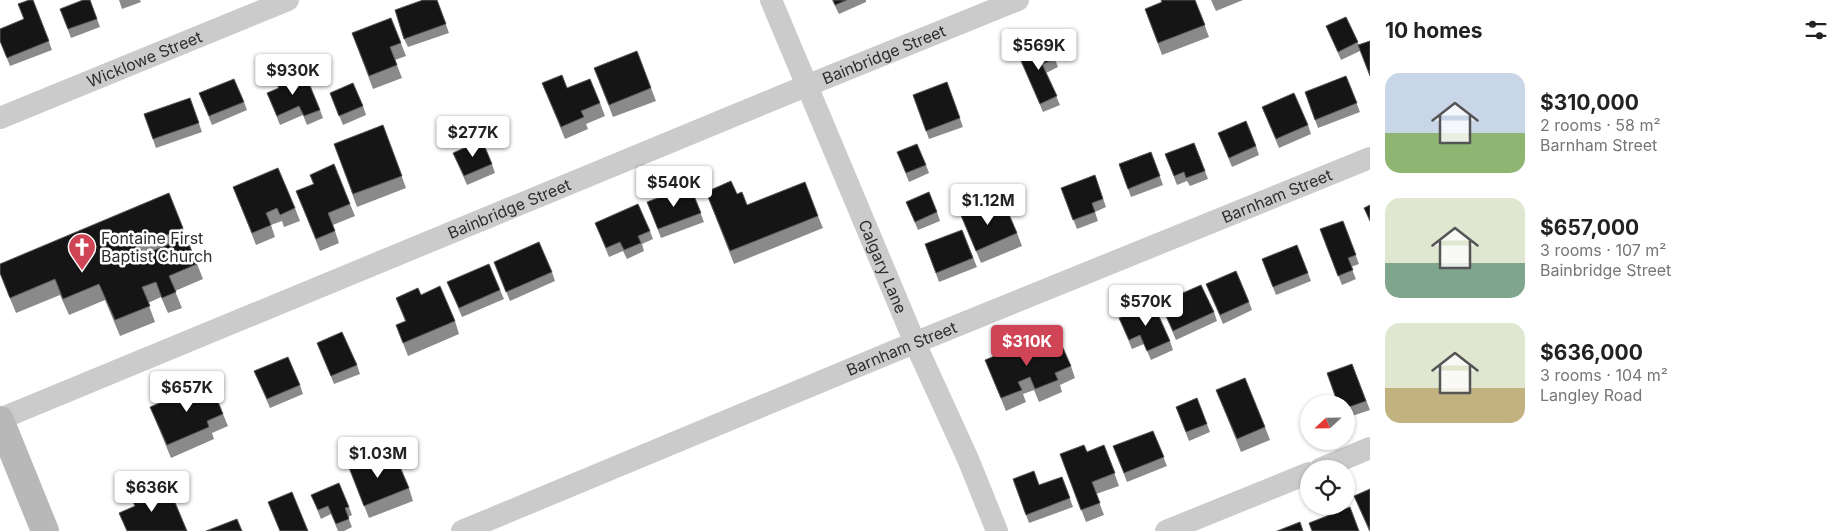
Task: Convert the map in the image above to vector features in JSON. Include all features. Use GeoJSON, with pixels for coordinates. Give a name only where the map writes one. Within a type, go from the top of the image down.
{"type":"FeatureCollection","features":[{"type":"Feature","properties":{"kind":"street","name":"Wicklowe Street"},"geometry":{"type":"LineString","coordinates":[[0,118],[288,0]]}},
{"type":"Feature","properties":{"kind":"street","name":"Calgary Lane"},"geometry":{"type":"LineString","coordinates":[[771,0],[915,343],[968,459],[997,531]]}},
{"type":"Feature","properties":{"kind":"street","name":"Bainbridge Street"},"geometry":{"type":"LineString","coordinates":[[0,419],[1018,0]]}},
{"type":"Feature","properties":{"kind":"street","name":"Barnham Street"},"geometry":{"type":"LineString","coordinates":[[462,531],[915,343],[1370,158]]}},
{"type":"Feature","properties":{"kind":"street"},"geometry":{"type":"LineString","coordinates":[[0,419],[45,531]]}},
{"type":"Feature","properties":{"kind":"street"},"geometry":{"type":"LineString","coordinates":[[1341,460],[1370,448]]}},
{"type":"Feature","properties":{"kind":"street"},"geometry":{"type":"LineString","coordinates":[[1166,531],[1300,477]]}},
{"type":"Feature","properties":{"kind":"building"},"geometry":{"type":"Polygon","coordinates":[[[33,0],[49,41],[7,58],[0,41],[0,29],[24,19],[18,4],[33,0]]]}},
{"type":"Feature","properties":{"kind":"building"},"geometry":{"type":"Polygon","coordinates":[[[83,0],[90,0],[97,19],[68,29],[60,9],[83,0]]]}},
{"type":"Feature","properties":{"kind":"building"},"geometry":{"type":"Polygon","coordinates":[[[423,0],[437,0],[446,24],[404,39],[395,10],[423,0]]]}},
{"type":"Feature","properties":{"kind":"building"},"geometry":{"type":"Polygon","coordinates":[[[833,0],[847,0],[835,5],[833,0]]]}},
{"type":"Feature","properties":{"kind":"building"},"geometry":{"type":"Polygon","coordinates":[[[1161,0],[1195,0],[1205,25],[1158,43],[1145,9],[1162,2],[1161,0]]]}},
{"type":"Feature","properties":{"kind":"building"},"geometry":{"type":"Polygon","coordinates":[[[1346,17],[1358,42],[1338,52],[1326,26],[1346,17]]]}},
{"type":"Feature","properties":{"kind":"building"},"geometry":{"type":"Polygon","coordinates":[[[391,18],[401,43],[390,47],[397,65],[369,76],[352,33],[391,18]]]}},
{"type":"Feature","properties":{"kind":"building"},"geometry":{"type":"Polygon","coordinates":[[[1047,41],[1055,59],[1042,64],[1057,96],[1040,104],[1018,54],[1047,41]]]}},
{"type":"Feature","properties":{"kind":"building"},"geometry":{"type":"Polygon","coordinates":[[[1370,41],[1370,76],[1358,45],[1370,41]]]}},
{"type":"Feature","properties":{"kind":"building"},"geometry":{"type":"Polygon","coordinates":[[[637,51],[651,88],[609,105],[594,68],[637,51]]]}},
{"type":"Feature","properties":{"kind":"building"},"geometry":{"type":"Polygon","coordinates":[[[290,74],[294,82],[306,76],[320,110],[304,116],[299,106],[277,116],[267,93],[279,88],[275,80],[290,74]]]}},
{"type":"Feature","properties":{"kind":"building"},"geometry":{"type":"Polygon","coordinates":[[[562,75],[567,88],[590,79],[600,103],[581,111],[584,117],[561,127],[542,83],[562,75]]]}},
{"type":"Feature","properties":{"kind":"building"},"geometry":{"type":"Polygon","coordinates":[[[1346,76],[1357,103],[1315,120],[1305,92],[1346,76]]]}},
{"type":"Feature","properties":{"kind":"building"},"geometry":{"type":"Polygon","coordinates":[[[234,79],[244,102],[209,116],[199,93],[234,79]]]}},
{"type":"Feature","properties":{"kind":"building"},"geometry":{"type":"Polygon","coordinates":[[[947,82],[960,118],[926,131],[913,95],[947,82]]]}},
{"type":"Feature","properties":{"kind":"building"},"geometry":{"type":"Polygon","coordinates":[[[353,83],[363,106],[339,116],[330,93],[353,83]]]}},
{"type":"Feature","properties":{"kind":"building"},"geometry":{"type":"Polygon","coordinates":[[[1294,93],[1308,125],[1276,139],[1262,107],[1294,93]]]}},
{"type":"Feature","properties":{"kind":"building"},"geometry":{"type":"Polygon","coordinates":[[[190,98],[199,123],[153,139],[144,114],[190,98]]]}},
{"type":"Feature","properties":{"kind":"building"},"geometry":{"type":"Polygon","coordinates":[[[1246,121],[1256,146],[1229,158],[1218,133],[1246,121]]]}},
{"type":"Feature","properties":{"kind":"building"},"geometry":{"type":"Polygon","coordinates":[[[383,125],[402,176],[353,194],[334,144],[383,125]]]}},
{"type":"Feature","properties":{"kind":"building"},"geometry":{"type":"Polygon","coordinates":[[[482,140],[492,164],[464,176],[453,153],[482,140]]]}},
{"type":"Feature","properties":{"kind":"building"},"geometry":{"type":"Polygon","coordinates":[[[1194,143],[1205,171],[1186,178],[1184,172],[1174,176],[1165,154],[1194,143]]]}},
{"type":"Feature","properties":{"kind":"building"},"geometry":{"type":"Polygon","coordinates":[[[917,144],[926,165],[906,173],[897,152],[917,144]]]}},
{"type":"Feature","properties":{"kind":"building"},"geometry":{"type":"Polygon","coordinates":[[[1151,152],[1160,176],[1128,189],[1119,164],[1151,152]]]}},
{"type":"Feature","properties":{"kind":"building"},"geometry":{"type":"Polygon","coordinates":[[[334,164],[350,204],[328,213],[335,231],[316,239],[296,191],[314,184],[310,175],[334,164]]]}},
{"type":"Feature","properties":{"kind":"building"},"geometry":{"type":"Polygon","coordinates":[[[278,168],[295,208],[280,215],[277,208],[266,213],[271,225],[252,233],[233,187],[278,168]]]}},
{"type":"Feature","properties":{"kind":"building"},"geometry":{"type":"Polygon","coordinates":[[[1095,175],[1103,199],[1092,203],[1095,212],[1073,220],[1061,188],[1095,175]]]}},
{"type":"Feature","properties":{"kind":"building"},"geometry":{"type":"Polygon","coordinates":[[[731,181],[737,194],[742,192],[747,205],[805,182],[818,216],[730,251],[706,192],[731,181]]]}},
{"type":"Feature","properties":{"kind":"building"},"geometry":{"type":"Polygon","coordinates":[[[690,186],[701,213],[658,229],[647,202],[690,186]]]}},
{"type":"Feature","properties":{"kind":"building"},"geometry":{"type":"Polygon","coordinates":[[[929,192],[937,212],[915,222],[906,202],[929,192]]]}},
{"type":"Feature","properties":{"kind":"building","name":"Fontaine First Baptist Church"},"geometry":{"type":"Polygon","coordinates":[[[169,193],[183,228],[129,251],[133,259],[186,237],[197,264],[169,276],[176,292],[162,298],[156,282],[142,287],[150,306],[115,320],[99,284],[63,299],[55,279],[10,298],[0,273],[0,264],[169,193]]]}},
{"type":"Feature","properties":{"kind":"building"},"geometry":{"type":"Polygon","coordinates":[[[982,203],[986,213],[1005,205],[1017,233],[976,251],[960,213],[982,203]]]}},
{"type":"Feature","properties":{"kind":"building"},"geometry":{"type":"Polygon","coordinates":[[[638,204],[650,231],[638,236],[641,243],[624,250],[620,242],[606,248],[595,223],[638,204]]]}},
{"type":"Feature","properties":{"kind":"building"},"geometry":{"type":"Polygon","coordinates":[[[1370,205],[1370,221],[1364,208],[1370,205]]]}},
{"type":"Feature","properties":{"kind":"building"},"geometry":{"type":"Polygon","coordinates":[[[1343,221],[1356,255],[1348,258],[1353,270],[1338,276],[1320,229],[1343,221]]]}},
{"type":"Feature","properties":{"kind":"building"},"geometry":{"type":"Polygon","coordinates":[[[962,230],[973,258],[936,273],[925,244],[962,230]]]}},
{"type":"Feature","properties":{"kind":"building"},"geometry":{"type":"Polygon","coordinates":[[[539,242],[552,272],[506,292],[494,262],[539,242]]]}},
{"type":"Feature","properties":{"kind":"building"},"geometry":{"type":"Polygon","coordinates":[[[1297,245],[1308,273],[1273,287],[1262,259],[1297,245]]]}},
{"type":"Feature","properties":{"kind":"building"},"geometry":{"type":"Polygon","coordinates":[[[489,264],[500,290],[459,308],[447,282],[489,264]]]}},
{"type":"Feature","properties":{"kind":"building"},"geometry":{"type":"Polygon","coordinates":[[[1236,271],[1249,302],[1220,315],[1206,284],[1236,271]]]}},
{"type":"Feature","properties":{"kind":"building"},"geometry":{"type":"Polygon","coordinates":[[[1201,285],[1214,312],[1173,331],[1160,303],[1201,285]]]}},
{"type":"Feature","properties":{"kind":"building"},"geometry":{"type":"Polygon","coordinates":[[[440,286],[455,321],[403,343],[396,325],[406,321],[396,298],[418,288],[421,295],[440,286]]]}},
{"type":"Feature","properties":{"kind":"building"},"geometry":{"type":"Polygon","coordinates":[[[1153,303],[1170,341],[1147,351],[1140,335],[1129,340],[1119,318],[1153,303]]]}},
{"type":"Feature","properties":{"kind":"building"},"geometry":{"type":"Polygon","coordinates":[[[342,332],[357,365],[331,376],[317,343],[342,332]]]}},
{"type":"Feature","properties":{"kind":"building"},"geometry":{"type":"Polygon","coordinates":[[[1059,339],[1071,366],[1055,373],[1058,380],[1035,389],[1030,377],[1018,382],[1022,390],[1001,398],[985,360],[1021,345],[1024,354],[1059,339]]]}},
{"type":"Feature","properties":{"kind":"building"},"geometry":{"type":"Polygon","coordinates":[[[288,357],[300,385],[267,399],[254,371],[288,357]]]}},
{"type":"Feature","properties":{"kind":"building"},"geometry":{"type":"Polygon","coordinates":[[[1352,364],[1366,401],[1355,405],[1355,395],[1335,395],[1327,373],[1352,364]]]}},
{"type":"Feature","properties":{"kind":"building"},"geometry":{"type":"Polygon","coordinates":[[[1245,378],[1265,427],[1237,439],[1216,390],[1245,378]]]}},
{"type":"Feature","properties":{"kind":"building"},"geometry":{"type":"Polygon","coordinates":[[[210,382],[223,414],[207,421],[209,427],[167,445],[150,407],[210,382]]]}},
{"type":"Feature","properties":{"kind":"building"},"geometry":{"type":"Polygon","coordinates":[[[1197,398],[1207,424],[1186,432],[1176,407],[1197,398]]]}},
{"type":"Feature","properties":{"kind":"building"},"geometry":{"type":"Polygon","coordinates":[[[1153,431],[1164,457],[1124,473],[1113,446],[1153,431]]]}},
{"type":"Feature","properties":{"kind":"building"},"geometry":{"type":"Polygon","coordinates":[[[1084,445],[1087,452],[1104,445],[1115,473],[1092,482],[1100,503],[1081,510],[1060,454],[1084,445]]]}},
{"type":"Feature","properties":{"kind":"building"},"geometry":{"type":"Polygon","coordinates":[[[374,455],[377,462],[395,455],[409,488],[364,506],[348,465],[374,455]]]}},
{"type":"Feature","properties":{"kind":"building"},"geometry":{"type":"Polygon","coordinates":[[[1034,471],[1039,485],[1062,477],[1070,498],[1026,515],[1013,479],[1034,471]]]}},
{"type":"Feature","properties":{"kind":"building"},"geometry":{"type":"Polygon","coordinates":[[[339,483],[349,507],[345,508],[349,519],[336,524],[328,506],[318,510],[311,495],[339,483]]]}},
{"type":"Feature","properties":{"kind":"building"},"geometry":{"type":"Polygon","coordinates":[[[150,484],[156,499],[171,493],[187,531],[127,531],[119,513],[135,506],[129,492],[150,484]]]}},
{"type":"Feature","properties":{"kind":"building"},"geometry":{"type":"Polygon","coordinates":[[[1370,489],[1370,531],[1355,498],[1355,496],[1370,489]]]}},
{"type":"Feature","properties":{"kind":"building"},"geometry":{"type":"Polygon","coordinates":[[[292,492],[308,531],[280,531],[268,502],[292,492]]]}},
{"type":"Feature","properties":{"kind":"building"},"geometry":{"type":"Polygon","coordinates":[[[1330,515],[1353,515],[1359,531],[1312,531],[1309,523],[1330,515]]]}},
{"type":"Feature","properties":{"kind":"building"},"geometry":{"type":"Polygon","coordinates":[[[237,519],[242,531],[206,531],[237,519]]]}},
{"type":"Feature","properties":{"kind":"building"},"geometry":{"type":"Polygon","coordinates":[[[1300,522],[1303,531],[1277,531],[1300,522]]]}},
{"type":"Feature","properties":{"kind":"place","name":"Fontaine First Baptist Church"},"geometry":{"type":"Point","coordinates":[82,271]}}]}
